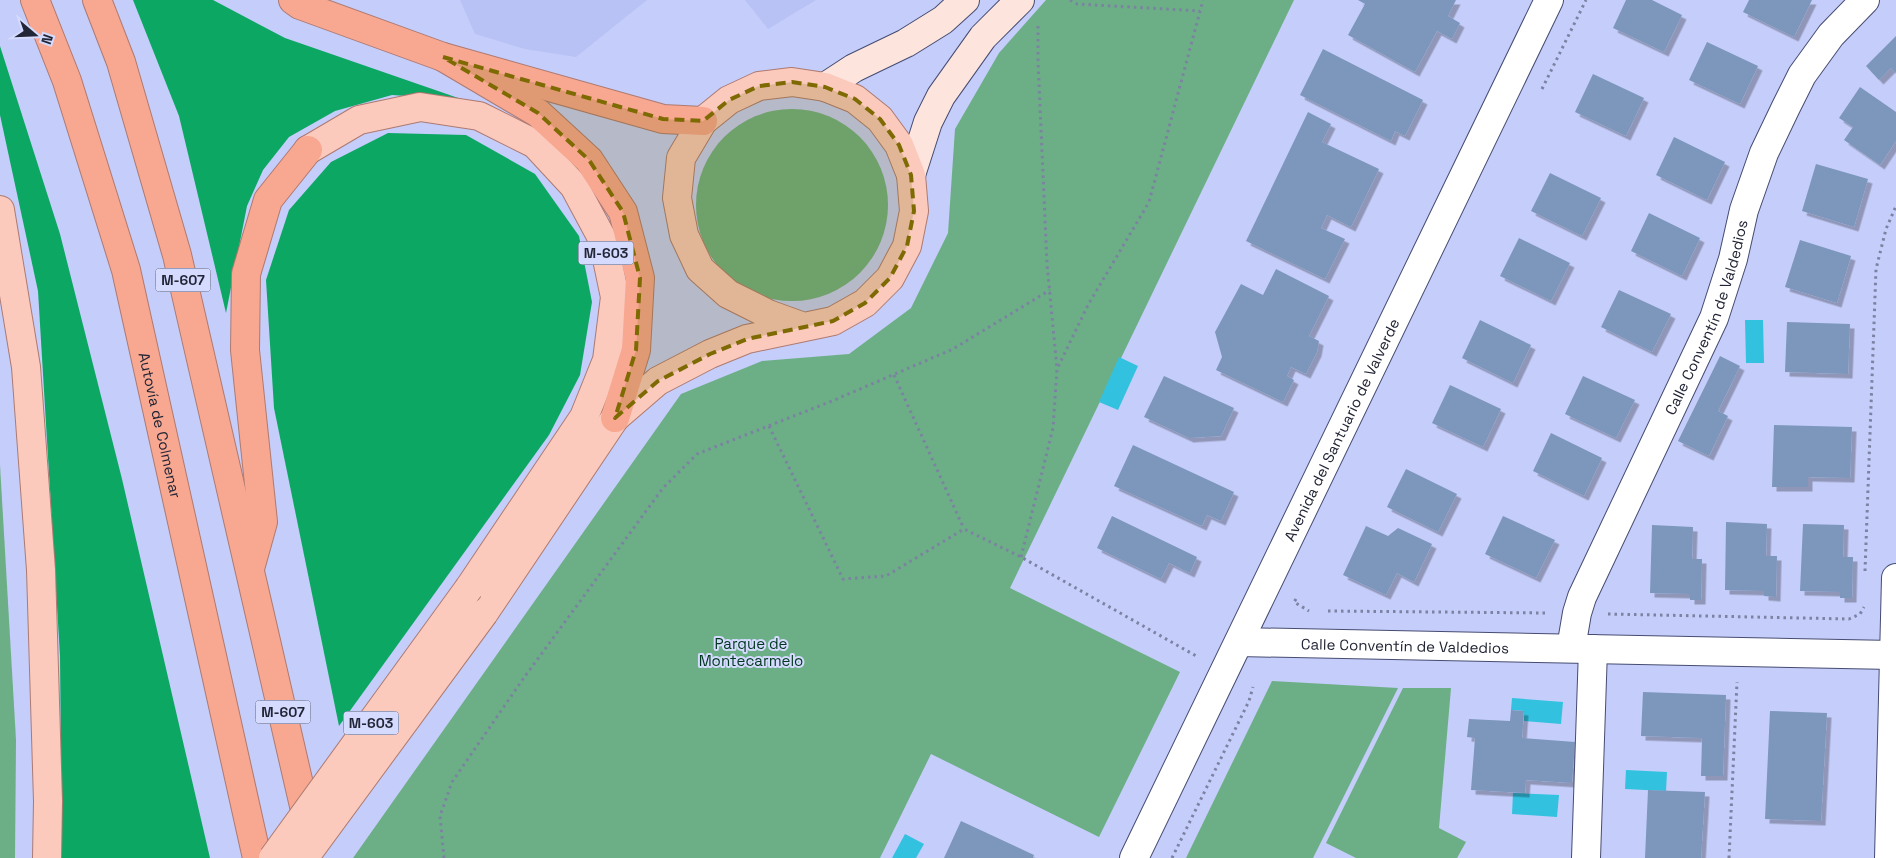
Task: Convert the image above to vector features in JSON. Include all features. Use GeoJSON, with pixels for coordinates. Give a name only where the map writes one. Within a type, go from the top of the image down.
{"type":"FeatureCollection","features":[{"type":"Feature","properties":{"kind":"highway","name":"Autovía de Colmenar"},"geometry":{"type":"LineString","coordinates":[[35,0],[67,81],[126,270],[258,858]]}},
{"type":"Feature","properties":{"kind":"highway","name":"M-607"},"geometry":{"type":"LineString","coordinates":[[97,0],[121,62],[177,255],[316,858]]}},
{"type":"Feature","properties":{"kind":"highway","name":"M-603"},"geometry":{"type":"LineString","coordinates":[[293,0],[443,57],[538,113],[589,160],[623,212],[640,278],[636,350],[615,418]]}},
{"type":"Feature","properties":{"kind":"highway"},"geometry":{"type":"LineString","coordinates":[[443,57],[663,119],[703,121]]}},
{"type":"Feature","properties":{"kind":"highway"},"geometry":{"type":"LineString","coordinates":[[250,566],[263,522],[245,350],[246,274],[268,200],[308,150]]}},
{"type":"Feature","properties":{"kind":"main road"},"geometry":{"type":"LineString","coordinates":[[792,82],[825,86],[855,99],[880,119],[899,145],[911,175],[914,211],[907,246],[890,278],[865,303],[833,321],[804,327],[768,314],[728,294],[700,269],[684,235],[677,198],[681,158],[703,121],[729,100],[759,86],[792,82]]}},
{"type":"Feature","properties":{"kind":"main road","name":"M-603"},"geometry":{"type":"LineString","coordinates":[[273,858],[469,588],[584,417],[607,360],[615,297],[603,240],[574,186],[535,144],[479,116],[420,107],[359,120],[308,150]]}},
{"type":"Feature","properties":{"kind":"main road"},"geometry":{"type":"LineString","coordinates":[[0,210],[26,366],[42,570],[48,801],[47,858]]}},
{"type":"Feature","properties":{"kind":"main road","name":"M-603"},"geometry":{"type":"LineString","coordinates":[[304,858],[484,613],[615,418],[658,381],[710,354],[747,339],[804,327]]}},
{"type":"Feature","properties":{"kind":"street"},"geometry":{"type":"LineString","coordinates":[[825,86],[854,68],[906,43],[943,20],[965,0]]}},
{"type":"Feature","properties":{"kind":"street","name":"Avenida del Santuario de Valverde"},"geometry":{"type":"LineString","coordinates":[[1134,858],[1549,0]]}},
{"type":"Feature","properties":{"kind":"street","name":"Calle Conventín de Valdedios"},"geometry":{"type":"LineString","coordinates":[[1586,858],[1582,649],[1576,613],[1714,318],[1733,259],[1744,210],[1764,153],[1786,106],[1802,75],[1831,35],[1865,0]]}},
{"type":"Feature","properties":{"kind":"street"},"geometry":{"type":"LineString","coordinates":[[911,175],[928,122],[941,96],[983,37],[1029,9]]}},
{"type":"Feature","properties":{"kind":"street"},"geometry":{"type":"LineString","coordinates":[[1889,858],[1896,578]]}},
{"type":"Feature","properties":{"kind":"street","name":"Calle Conventín de Valdedios"},"geometry":{"type":"LineString","coordinates":[[1239,642],[1894,655]]}},
{"type":"Feature","properties":{"kind":"path"},"geometry":{"type":"LineString","coordinates":[[1070,0],[1077,4],[1200,11]]}},
{"type":"Feature","properties":{"kind":"path"},"geometry":{"type":"LineString","coordinates":[[1057,370],[1088,305],[1149,202],[1203,0]]}},
{"type":"Feature","properties":{"kind":"path"},"geometry":{"type":"LineString","coordinates":[[1542,90],[1586,0]]}},
{"type":"Feature","properties":{"kind":"path"},"geometry":{"type":"LineString","coordinates":[[1021,557],[1053,428],[1057,370],[1050,290],[1038,61],[1029,9]]}},
{"type":"Feature","properties":{"kind":"path"},"geometry":{"type":"LineString","coordinates":[[1864,580],[1876,269],[1886,229],[1896,206]]}},
{"type":"Feature","properties":{"kind":"path"},"geometry":{"type":"LineString","coordinates":[[444,858],[440,816],[452,782],[523,679],[663,488],[697,454],[894,375],[953,349],[1050,290]]}},
{"type":"Feature","properties":{"kind":"path"},"geometry":{"type":"LineString","coordinates":[[894,375],[964,529],[1021,557],[1199,658]]}},
{"type":"Feature","properties":{"kind":"path"},"geometry":{"type":"LineString","coordinates":[[769,426],[843,579],[886,576],[964,529]]}},
{"type":"Feature","properties":{"kind":"path"},"geometry":{"type":"LineString","coordinates":[[1298,593],[1294,602],[1307,610],[1317,611]]}},
{"type":"Feature","properties":{"kind":"path"},"geometry":{"type":"LineString","coordinates":[[1327,611],[1576,613],[1849,619],[1860,614],[1864,609],[1864,599]]}},
{"type":"Feature","properties":{"kind":"path"},"geometry":{"type":"LineString","coordinates":[[1729,858],[1737,679]]}},
{"type":"Feature","properties":{"kind":"path"},"geometry":{"type":"LineString","coordinates":[[1172,858],[1249,701],[1254,683]]}},
{"type":"Feature","properties":{"kind":"highlighted area"},"geometry":{"type":"Polygon","coordinates":[[[443,57],[663,119],[703,121],[729,100],[759,86],[792,82],[825,87],[855,99],[880,119],[899,145],[911,175],[914,211],[907,246],[890,278],[865,303],[833,321],[747,339],[710,354],[658,381],[615,418],[636,350],[640,278],[623,212],[589,160],[538,113],[443,57]]]}},
{"type":"Feature","properties":{"kind":"shaded area"},"geometry":{"type":"Polygon","coordinates":[[[460,0],[647,0],[576,57],[525,49],[475,34],[460,0]]]}},
{"type":"Feature","properties":{"kind":"shaded area"},"geometry":{"type":"Polygon","coordinates":[[[745,0],[816,0],[768,29],[745,0]]]}},
{"type":"Feature","properties":{"kind":"shaded area"},"geometry":{"type":"Polygon","coordinates":[[[1745,320],[1763,320],[1764,363],[1746,363],[1745,320]]]}},
{"type":"Feature","properties":{"kind":"shaded area"},"geometry":{"type":"Polygon","coordinates":[[[1119,357],[1138,366],[1118,410],[1099,402],[1119,357]]]}},
{"type":"Feature","properties":{"kind":"shaded area"},"geometry":{"type":"Polygon","coordinates":[[[1512,698],[1563,702],[1561,724],[1524,721],[1524,711],[1511,710],[1512,698]]]}},
{"type":"Feature","properties":{"kind":"shaded area"},"geometry":{"type":"Polygon","coordinates":[[[1626,770],[1667,772],[1666,791],[1625,789],[1626,770]]]}},
{"type":"Feature","properties":{"kind":"shaded area"},"geometry":{"type":"Polygon","coordinates":[[[1513,793],[1559,795],[1557,817],[1512,814],[1513,793]]]}},
{"type":"Feature","properties":{"kind":"shaded area"},"geometry":{"type":"Polygon","coordinates":[[[905,834],[924,844],[916,858],[892,858],[905,834]]]}},
{"type":"Feature","properties":{"kind":"green space"},"geometry":{"type":"Polygon","coordinates":[[[133,0],[213,0],[285,38],[464,100],[392,95],[335,111],[289,137],[263,170],[247,206],[226,313],[179,116],[133,0]]]}},
{"type":"Feature","properties":{"kind":"green space","name":"Parque de Montecarmelo"},"geometry":{"type":"Polygon","coordinates":[[[1046,0],[1294,0],[1010,588],[1180,672],[1099,837],[931,754],[880,858],[353,858],[681,394],[762,361],[849,354],[911,308],[948,233],[955,129],[999,53],[1046,0]]]}},
{"type":"Feature","properties":{"kind":"green space"},"geometry":{"type":"Polygon","coordinates":[[[0,46],[60,234],[122,479],[210,858],[62,858],[60,656],[38,291],[0,115],[0,46]]]}},
{"type":"Feature","properties":{"kind":"green space"},"geometry":{"type":"Polygon","coordinates":[[[783,109],[801,109],[829,116],[845,125],[860,137],[872,152],[881,168],[888,196],[888,214],[881,242],[872,258],[860,273],[845,285],[829,294],[801,301],[783,301],[764,297],[747,290],[731,279],[718,266],[707,250],[700,233],[696,214],[696,196],[700,177],[707,160],[718,144],[731,131],[747,120],[764,113],[783,109]]]}},
{"type":"Feature","properties":{"kind":"green space"},"geometry":{"type":"Polygon","coordinates":[[[388,133],[466,135],[535,174],[579,236],[592,302],[580,375],[549,435],[339,726],[274,408],[266,280],[289,210],[331,162],[388,133]]]}},
{"type":"Feature","properties":{"kind":"green space"},"geometry":{"type":"Polygon","coordinates":[[[0,465],[16,740],[15,858],[0,858],[0,465]]]}},
{"type":"Feature","properties":{"kind":"green space"},"geometry":{"type":"Polygon","coordinates":[[[1272,681],[1398,688],[1313,858],[1186,858],[1272,681]]]}},
{"type":"Feature","properties":{"kind":"green space"},"geometry":{"type":"Polygon","coordinates":[[[1403,688],[1451,688],[1439,828],[1466,842],[1457,858],[1356,858],[1326,843],[1403,688]]]}},
{"type":"Feature","properties":{"kind":"building"},"geometry":{"type":"Polygon","coordinates":[[[1358,0],[1456,0],[1448,16],[1460,23],[1452,39],[1437,31],[1415,72],[1348,35],[1365,4],[1358,0]]]}},
{"type":"Feature","properties":{"kind":"building"},"geometry":{"type":"Polygon","coordinates":[[[1626,0],[1652,0],[1682,15],[1664,52],[1613,28],[1626,0]]]}},
{"type":"Feature","properties":{"kind":"building"},"geometry":{"type":"Polygon","coordinates":[[[1749,0],[1812,0],[1794,37],[1743,12],[1749,0]]]}},
{"type":"Feature","properties":{"kind":"building"},"geometry":{"type":"Polygon","coordinates":[[[1896,36],[1896,73],[1891,68],[1879,80],[1866,66],[1896,36]]]}},
{"type":"Feature","properties":{"kind":"building"},"geometry":{"type":"Polygon","coordinates":[[[1707,42],[1758,66],[1740,104],[1689,80],[1707,42]]]}},
{"type":"Feature","properties":{"kind":"building"},"geometry":{"type":"Polygon","coordinates":[[[1323,49],[1423,100],[1405,136],[1395,131],[1391,141],[1300,95],[1323,49]]]}},
{"type":"Feature","properties":{"kind":"building"},"geometry":{"type":"Polygon","coordinates":[[[1593,74],[1644,98],[1626,136],[1575,112],[1593,74]]]}},
{"type":"Feature","properties":{"kind":"building"},"geometry":{"type":"Polygon","coordinates":[[[1860,87],[1896,112],[1896,141],[1880,165],[1844,140],[1853,127],[1839,118],[1860,87]]]}},
{"type":"Feature","properties":{"kind":"building"},"geometry":{"type":"Polygon","coordinates":[[[1308,112],[1331,124],[1322,142],[1379,169],[1351,227],[1327,215],[1321,228],[1345,239],[1325,279],[1246,241],[1308,112]]]}},
{"type":"Feature","properties":{"kind":"building"},"geometry":{"type":"Polygon","coordinates":[[[1674,137],[1725,162],[1707,200],[1656,175],[1674,137]]]}},
{"type":"Feature","properties":{"kind":"building"},"geometry":{"type":"Polygon","coordinates":[[[1816,164],[1868,179],[1854,227],[1802,211],[1816,164]]]}},
{"type":"Feature","properties":{"kind":"building"},"geometry":{"type":"Polygon","coordinates":[[[1550,173],[1601,198],[1582,236],[1531,211],[1550,173]]]}},
{"type":"Feature","properties":{"kind":"building"},"geometry":{"type":"Polygon","coordinates":[[[1649,213],[1700,238],[1682,276],[1631,251],[1649,213]]]}},
{"type":"Feature","properties":{"kind":"building"},"geometry":{"type":"Polygon","coordinates":[[[1519,238],[1570,263],[1551,301],[1500,276],[1519,238]]]}},
{"type":"Feature","properties":{"kind":"building"},"geometry":{"type":"Polygon","coordinates":[[[1800,240],[1851,256],[1837,303],[1785,287],[1800,240]]]}},
{"type":"Feature","properties":{"kind":"building"},"geometry":{"type":"Polygon","coordinates":[[[1276,269],[1329,296],[1309,336],[1319,341],[1317,352],[1306,374],[1291,367],[1287,376],[1294,380],[1283,402],[1216,370],[1222,357],[1215,332],[1241,284],[1263,295],[1276,269]]]}},
{"type":"Feature","properties":{"kind":"building"},"geometry":{"type":"Polygon","coordinates":[[[1619,290],[1671,314],[1652,352],[1601,327],[1619,290]]]}},
{"type":"Feature","properties":{"kind":"building"},"geometry":{"type":"Polygon","coordinates":[[[1480,320],[1531,345],[1513,383],[1462,358],[1480,320]]]}},
{"type":"Feature","properties":{"kind":"building"},"geometry":{"type":"Polygon","coordinates":[[[1787,322],[1850,324],[1848,374],[1785,372],[1787,322]]]}},
{"type":"Feature","properties":{"kind":"building"},"geometry":{"type":"Polygon","coordinates":[[[1720,356],[1740,366],[1718,411],[1728,416],[1709,456],[1678,441],[1720,356]]]}},
{"type":"Feature","properties":{"kind":"building"},"geometry":{"type":"Polygon","coordinates":[[[1164,376],[1234,408],[1221,436],[1189,438],[1144,417],[1164,376]]]}},
{"type":"Feature","properties":{"kind":"building"},"geometry":{"type":"Polygon","coordinates":[[[1583,376],[1635,400],[1616,438],[1565,414],[1583,376]]]}},
{"type":"Feature","properties":{"kind":"building"},"geometry":{"type":"Polygon","coordinates":[[[1450,385],[1501,409],[1483,447],[1432,423],[1450,385]]]}},
{"type":"Feature","properties":{"kind":"building"},"geometry":{"type":"Polygon","coordinates":[[[1774,425],[1852,427],[1850,478],[1808,477],[1808,487],[1772,487],[1774,425]]]}},
{"type":"Feature","properties":{"kind":"building"},"geometry":{"type":"Polygon","coordinates":[[[1551,433],[1602,458],[1584,496],[1533,471],[1551,433]]]}},
{"type":"Feature","properties":{"kind":"building"},"geometry":{"type":"Polygon","coordinates":[[[1133,445],[1234,492],[1221,521],[1207,515],[1202,526],[1114,486],[1133,445]]]}},
{"type":"Feature","properties":{"kind":"building"},"geometry":{"type":"Polygon","coordinates":[[[1406,469],[1457,494],[1438,532],[1387,507],[1406,469]]]}},
{"type":"Feature","properties":{"kind":"building"},"geometry":{"type":"Polygon","coordinates":[[[1112,516],[1197,557],[1190,573],[1169,563],[1161,579],[1097,548],[1112,516]]]}},
{"type":"Feature","properties":{"kind":"building"},"geometry":{"type":"Polygon","coordinates":[[[1503,516],[1555,540],[1536,578],[1485,554],[1503,516]]]}},
{"type":"Feature","properties":{"kind":"building"},"geometry":{"type":"Polygon","coordinates":[[[1726,522],[1767,524],[1766,556],[1777,556],[1776,597],[1764,596],[1764,591],[1725,590],[1726,522]]]}},
{"type":"Feature","properties":{"kind":"building"},"geometry":{"type":"Polygon","coordinates":[[[1803,524],[1844,525],[1843,557],[1853,557],[1852,598],[1840,598],[1840,592],[1800,591],[1803,524]]]}},
{"type":"Feature","properties":{"kind":"building"},"geometry":{"type":"Polygon","coordinates":[[[1652,525],[1693,527],[1692,559],[1702,559],[1701,600],[1690,600],[1690,594],[1650,593],[1652,525]]]}},
{"type":"Feature","properties":{"kind":"building"},"geometry":{"type":"Polygon","coordinates":[[[1366,526],[1388,536],[1398,528],[1432,544],[1414,582],[1397,573],[1386,595],[1343,575],[1366,526]]]}},
{"type":"Feature","properties":{"kind":"building"},"geometry":{"type":"Polygon","coordinates":[[[1643,692],[1726,695],[1723,776],[1701,776],[1702,738],[1641,736],[1643,692]]]}},
{"type":"Feature","properties":{"kind":"building"},"geometry":{"type":"Polygon","coordinates":[[[1511,710],[1524,711],[1522,738],[1575,742],[1572,783],[1526,780],[1525,793],[1471,790],[1475,738],[1467,737],[1469,719],[1510,721],[1511,710]]]}},
{"type":"Feature","properties":{"kind":"building"},"geometry":{"type":"Polygon","coordinates":[[[1770,711],[1827,713],[1821,821],[1765,819],[1770,711]]]}},
{"type":"Feature","properties":{"kind":"building"},"geometry":{"type":"Polygon","coordinates":[[[1648,790],[1705,792],[1701,858],[1645,858],[1648,790]]]}},
{"type":"Feature","properties":{"kind":"building"},"geometry":{"type":"Polygon","coordinates":[[[961,821],[1034,855],[1033,858],[944,858],[961,821]]]}}]}
